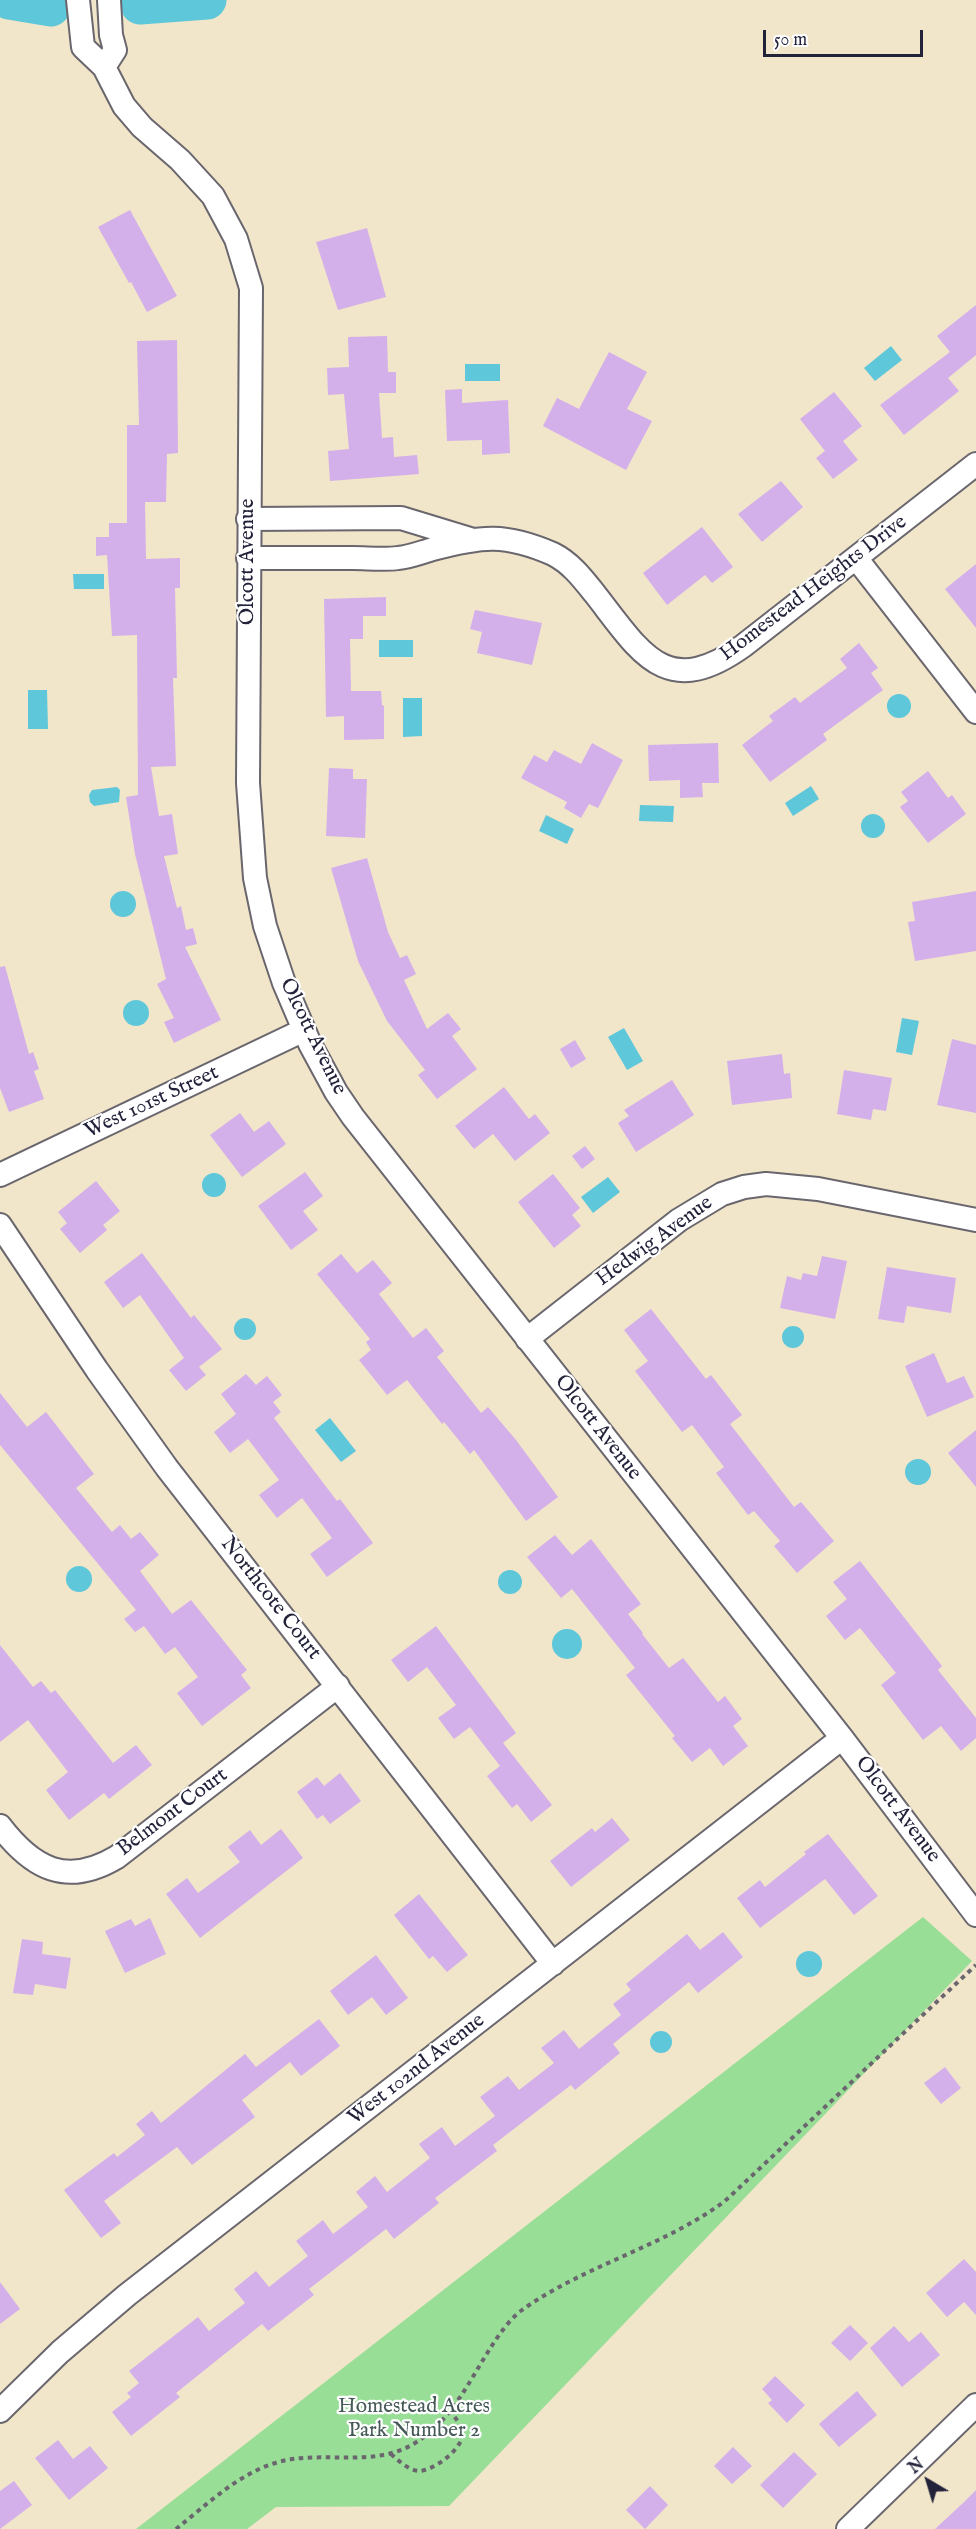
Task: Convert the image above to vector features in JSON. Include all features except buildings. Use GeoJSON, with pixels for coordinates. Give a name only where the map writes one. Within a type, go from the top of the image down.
{"type":"FeatureCollection","features":[{"type":"Feature","properties":{"kind":"street","name":"Olcott Avenue"},"geometry":{"type":"LineString","coordinates":[[78,0],[82,47],[104,67],[111,85],[142,127],[198,178],[213,196],[225,216],[251,288],[248,783],[255,878],[273,951],[304,1030],[336,1092],[353,1117],[842,1738],[976,1915]]}},
{"type":"Feature","properties":{"kind":"street"},"geometry":{"type":"LineString","coordinates":[[104,67],[115,50],[111,35],[109,0]]}},
{"type":"Feature","properties":{"kind":"street","name":"Homestead Heights Drive"},"geometry":{"type":"LineString","coordinates":[[248,558],[398,558],[472,539],[496,538],[516,541],[555,556],[581,577],[639,650],[653,661],[685,671],[702,669],[731,655],[976,465]]}},
{"type":"Feature","properties":{"kind":"street","name":"Homestead Heights Drive"},"geometry":{"type":"LineString","coordinates":[[248,519],[401,518],[472,539]]}},
{"type":"Feature","properties":{"kind":"street"},"geometry":{"type":"LineString","coordinates":[[856,558],[976,712]]}},
{"type":"Feature","properties":{"kind":"street","name":"West 101st Street"},"geometry":{"type":"LineString","coordinates":[[0,1175],[304,1030]]}},
{"type":"Feature","properties":{"kind":"street","name":"Hedwig Avenue"},"geometry":{"type":"LineString","coordinates":[[527,1339],[679,1220],[722,1194],[744,1187],[766,1184],[819,1189],[976,1220]]}},
{"type":"Feature","properties":{"kind":"street","name":"Northcote Court"},"geometry":{"type":"LineString","coordinates":[[0,1225],[90,1360],[167,1468],[553,1964]]}},
{"type":"Feature","properties":{"kind":"street","name":"Belmont Court"},"geometry":{"type":"LineString","coordinates":[[0,1826],[30,1860],[53,1871],[73,1872],[100,1868],[338,1686]]}},
{"type":"Feature","properties":{"kind":"street","name":"West 102nd Avenue"},"geometry":{"type":"LineString","coordinates":[[0,2411],[104,2313],[842,1738]]}},
{"type":"Feature","properties":{"kind":"street"},"geometry":{"type":"LineString","coordinates":[[848,2529],[976,2405]]}},
{"type":"Feature","properties":{"kind":"path"},"geometry":{"type":"LineString","coordinates":[[176,2529],[228,2488],[284,2460],[390,2454],[414,2444],[434,2430],[450,2411],[503,2329],[520,2311],[588,2273],[700,2220],[725,2201],[976,1965]]}},
{"type":"Feature","properties":{"kind":"path"},"geometry":{"type":"LineString","coordinates":[[390,2454],[409,2468],[420,2471],[431,2468],[456,2448],[462,2439],[462,2428],[450,2411]]}},
{"type":"Feature","properties":{"kind":"green space","name":"Homestead Acres Park Number 2"},"geometry":{"type":"Polygon","coordinates":[[[923,1917],[972,1961],[449,2506],[276,2507],[247,2529],[136,2529],[923,1917]]]}},
{"type":"Feature","properties":{"kind":"water"},"geometry":{"type":"Polygon","coordinates":[[[891,346],[902,360],[875,381],[864,368],[891,346]]]}},
{"type":"Feature","properties":{"kind":"water"},"geometry":{"type":"Polygon","coordinates":[[[465,364],[500,364],[500,381],[465,381],[465,364]]]}},
{"type":"Feature","properties":{"kind":"water"},"geometry":{"type":"Polygon","coordinates":[[[73,574],[104,574],[104,589],[74,589],[73,574]]]}},
{"type":"Feature","properties":{"kind":"water"},"geometry":{"type":"Polygon","coordinates":[[[379,640],[413,640],[413,657],[379,657],[379,640]]]}},
{"type":"Feature","properties":{"kind":"water"},"geometry":{"type":"Polygon","coordinates":[[[28,690],[47,690],[48,729],[28,729],[28,690]]]}},
{"type":"Feature","properties":{"kind":"water"},"geometry":{"type":"Polygon","coordinates":[[[899,694],[907,698],[911,706],[907,714],[899,718],[891,714],[887,706],[891,698],[899,694]]]}},
{"type":"Feature","properties":{"kind":"water"},"geometry":{"type":"Polygon","coordinates":[[[403,698],[422,698],[422,736],[403,737],[403,698]]]}},
{"type":"Feature","properties":{"kind":"water"},"geometry":{"type":"Polygon","coordinates":[[[811,786],[819,799],[793,816],[785,803],[811,786]]]}},
{"type":"Feature","properties":{"kind":"water"},"geometry":{"type":"Polygon","coordinates":[[[117,787],[120,790],[119,802],[94,806],[90,802],[89,795],[92,790],[117,787]]]}},
{"type":"Feature","properties":{"kind":"water"},"geometry":{"type":"Polygon","coordinates":[[[640,805],[674,806],[673,822],[639,821],[640,805]]]}},
{"type":"Feature","properties":{"kind":"water"},"geometry":{"type":"Polygon","coordinates":[[[873,814],[882,817],[885,826],[882,835],[873,838],[864,835],[861,826],[864,817],[873,814]]]}},
{"type":"Feature","properties":{"kind":"water"},"geometry":{"type":"Polygon","coordinates":[[[546,815],[574,829],[567,844],[539,831],[546,815]]]}},
{"type":"Feature","properties":{"kind":"water"},"geometry":{"type":"Polygon","coordinates":[[[123,891],[132,895],[136,904],[132,913],[123,917],[114,913],[110,904],[114,895],[123,891]]]}},
{"type":"Feature","properties":{"kind":"water"},"geometry":{"type":"Polygon","coordinates":[[[136,1000],[145,1004],[149,1013],[145,1022],[136,1026],[127,1022],[123,1013],[127,1004],[136,1000]]]}},
{"type":"Feature","properties":{"kind":"water"},"geometry":{"type":"Polygon","coordinates":[[[902,1018],[919,1021],[912,1055],[896,1052],[902,1018]]]}},
{"type":"Feature","properties":{"kind":"water"},"geometry":{"type":"Polygon","coordinates":[[[624,1028],[643,1061],[627,1070],[608,1037],[624,1028]]]}},
{"type":"Feature","properties":{"kind":"water"},"geometry":{"type":"Polygon","coordinates":[[[214,1173],[223,1176],[226,1185],[223,1194],[214,1197],[205,1194],[202,1185],[205,1176],[214,1173]]]}},
{"type":"Feature","properties":{"kind":"water"},"geometry":{"type":"Polygon","coordinates":[[[608,1177],[620,1192],[593,1213],[581,1197],[608,1177]]]}},
{"type":"Feature","properties":{"kind":"water"},"geometry":{"type":"Polygon","coordinates":[[[241,1318],[249,1318],[256,1325],[256,1333],[249,1340],[241,1340],[234,1333],[234,1325],[241,1318]]]}},
{"type":"Feature","properties":{"kind":"water"},"geometry":{"type":"Polygon","coordinates":[[[793,1326],[801,1329],[804,1337],[801,1345],[793,1348],[785,1345],[782,1337],[785,1329],[793,1326]]]}},
{"type":"Feature","properties":{"kind":"water"},"geometry":{"type":"Polygon","coordinates":[[[330,1418],[356,1451],[341,1462],[315,1430],[330,1418]]]}},
{"type":"Feature","properties":{"kind":"water"},"geometry":{"type":"Polygon","coordinates":[[[918,1459],[927,1463],[931,1472],[927,1481],[918,1485],[909,1481],[905,1472],[909,1463],[918,1459]]]}},
{"type":"Feature","properties":{"kind":"water"},"geometry":{"type":"Polygon","coordinates":[[[79,1566],[88,1570],[92,1579],[88,1588],[79,1592],[70,1588],[66,1579],[70,1570],[79,1566]]]}},
{"type":"Feature","properties":{"kind":"water"},"geometry":{"type":"Polygon","coordinates":[[[510,1570],[518,1574],[522,1582],[518,1590],[510,1594],[502,1590],[498,1582],[502,1574],[510,1570]]]}},
{"type":"Feature","properties":{"kind":"water"},"geometry":{"type":"Polygon","coordinates":[[[567,1629],[573,1630],[581,1638],[581,1650],[573,1658],[567,1659],[561,1658],[553,1650],[552,1644],[553,1638],[561,1630],[567,1629]]]}},
{"type":"Feature","properties":{"kind":"water"},"geometry":{"type":"Polygon","coordinates":[[[809,1951],[818,1955],[822,1964],[818,1973],[809,1977],[800,1973],[796,1964],[800,1955],[809,1951]]]}},
{"type":"Feature","properties":{"kind":"water"},"geometry":{"type":"Polygon","coordinates":[[[657,2031],[665,2031],[672,2038],[672,2046],[665,2053],[657,2053],[650,2046],[650,2038],[657,2031]]]}},
{"type":"Feature","properties":{"kind":"waterway"},"geometry":{"type":"LineString","coordinates":[[9,0],[51,7]]}},
{"type":"Feature","properties":{"kind":"waterway"},"geometry":{"type":"LineString","coordinates":[[140,5],[207,0]]}}]}
